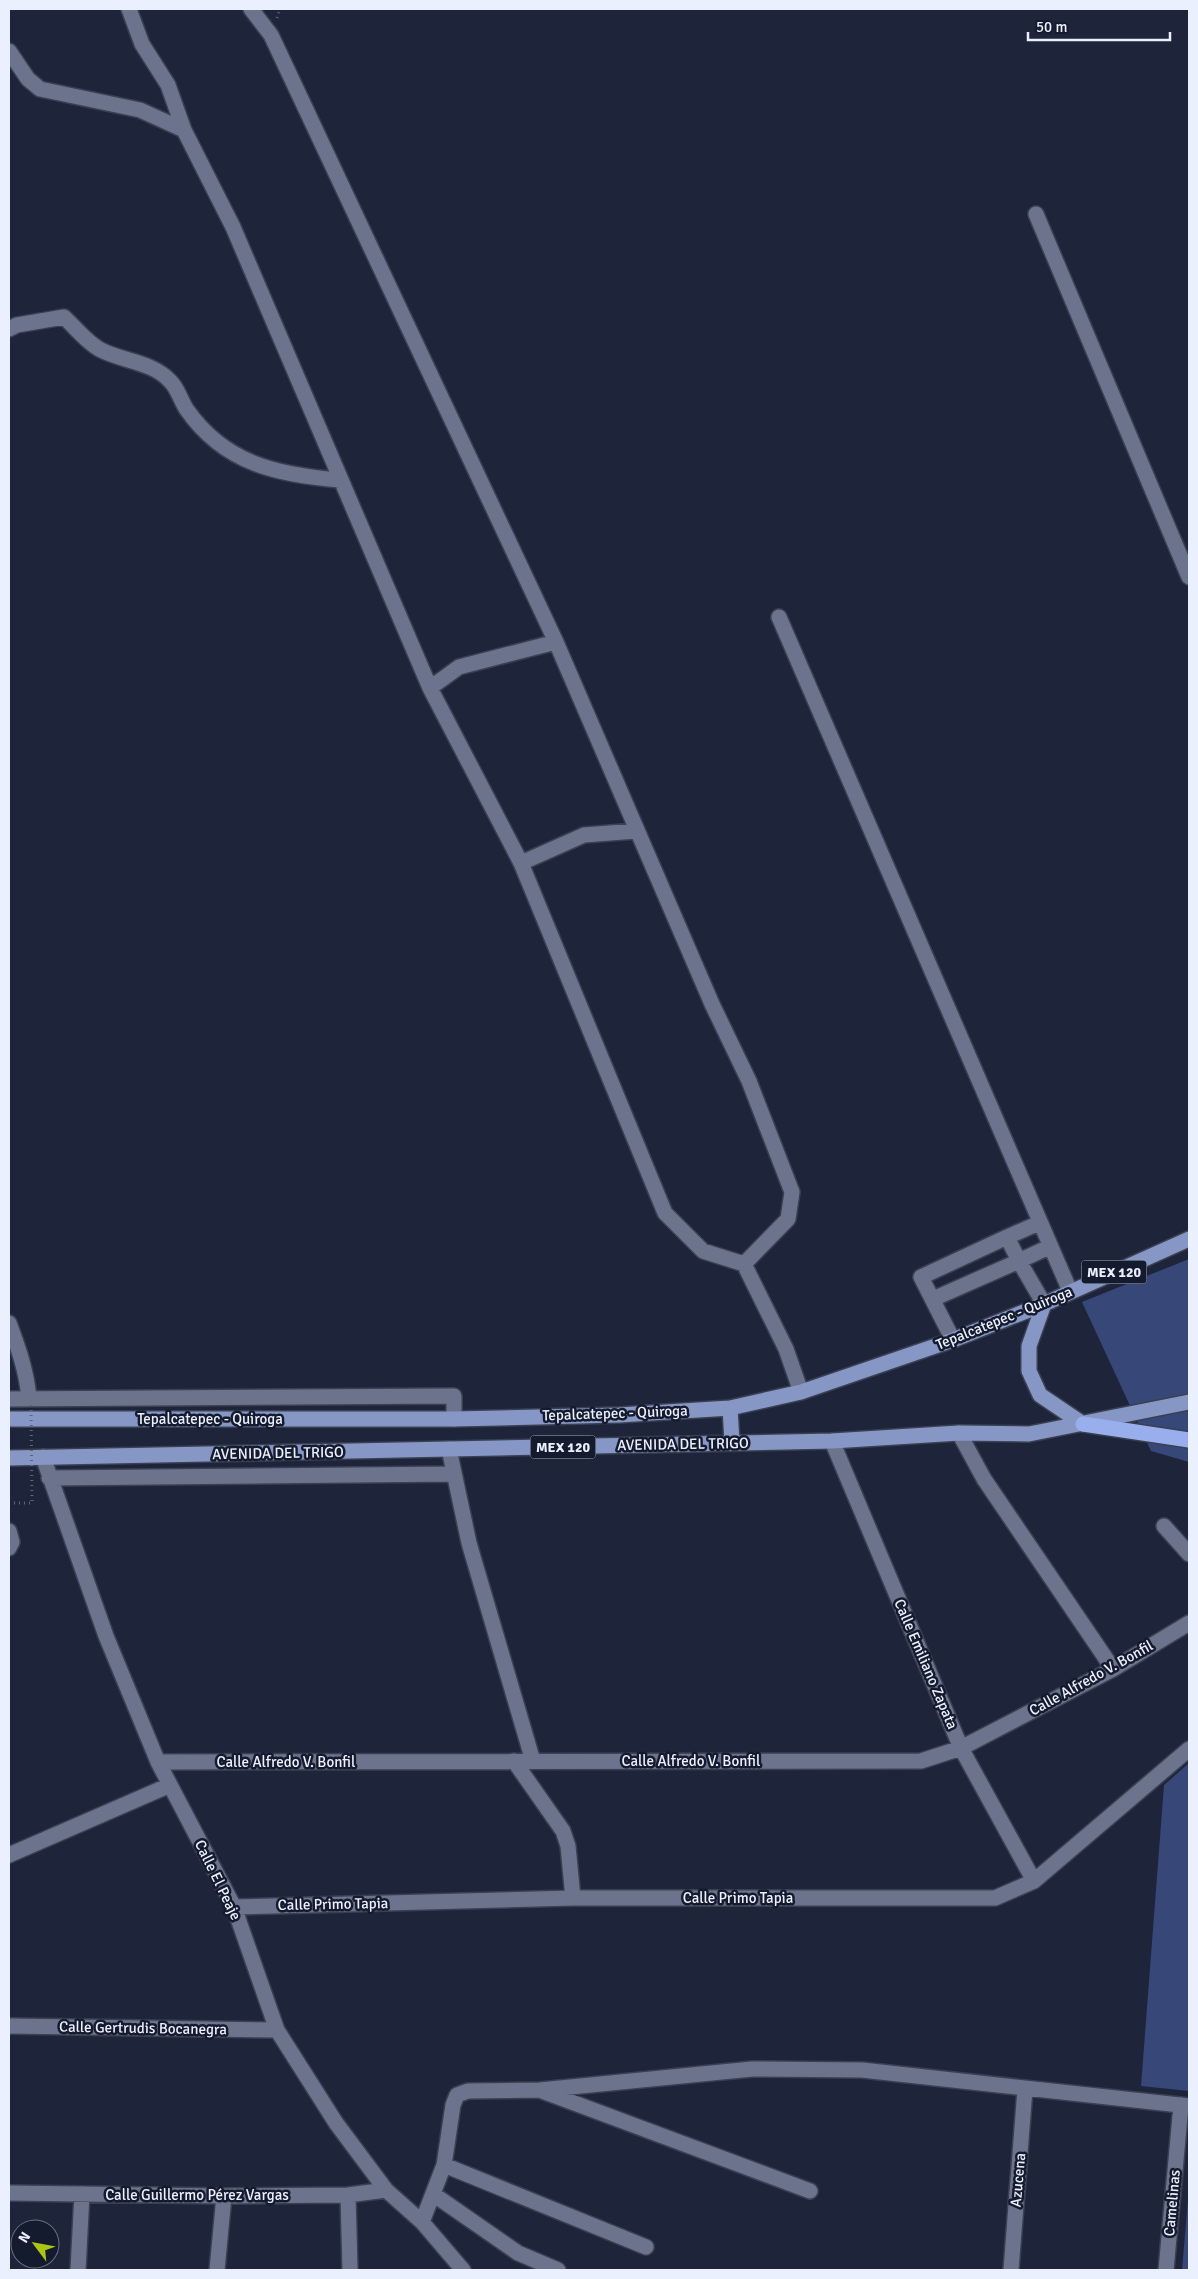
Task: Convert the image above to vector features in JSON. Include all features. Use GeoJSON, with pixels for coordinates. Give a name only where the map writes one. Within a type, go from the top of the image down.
{"type":"FeatureCollection","features":[{"type":"Feature","properties":{"kind":"highway"},"geometry":{"type":"LineString","coordinates":[[1082,1424],[1189,1440]]}},
{"type":"Feature","properties":{"kind":"main road","name":"Tepalcatepec - Quiroga"},"geometry":{"type":"LineString","coordinates":[[9,1420],[454,1419],[619,1415],[730,1408],[801,1392],[953,1340],[1044,1304],[1189,1239]]}},
{"type":"Feature","properties":{"kind":"main road"},"geometry":{"type":"LineString","coordinates":[[1044,1304],[1029,1346],[1029,1370],[1040,1395],[1082,1424]]}},
{"type":"Feature","properties":{"kind":"main road","name":"MEX 120"},"geometry":{"type":"LineString","coordinates":[[1082,1424],[1189,1402]]}},
{"type":"Feature","properties":{"kind":"main road"},"geometry":{"type":"LineString","coordinates":[[730,1408],[732,1442]]}},
{"type":"Feature","properties":{"kind":"main road","name":"AVENIDA DEL TRIGO"},"geometry":{"type":"LineString","coordinates":[[42,1457],[832,1441],[959,1433],[1029,1434],[1082,1424]]}},
{"type":"Feature","properties":{"kind":"main road","name":"MEX 120"},"geometry":{"type":"LineString","coordinates":[[9,1458],[42,1457]]}},
{"type":"Feature","properties":{"kind":"street"},"geometry":{"type":"LineString","coordinates":[[129,9],[142,44],[168,85],[184,130],[233,227],[430,688],[521,863],[665,1213],[703,1250],[744,1264],[786,1349],[801,1392]]}},
{"type":"Feature","properties":{"kind":"street"},"geometry":{"type":"LineString","coordinates":[[251,9],[271,35],[556,642],[712,1004],[749,1081],[792,1192],[788,1219],[744,1264]]}},
{"type":"Feature","properties":{"kind":"street"},"geometry":{"type":"LineString","coordinates":[[9,51],[28,79],[40,89],[140,110],[184,130]]}},
{"type":"Feature","properties":{"kind":"street"},"geometry":{"type":"LineString","coordinates":[[1036,214],[1189,577]]}},
{"type":"Feature","properties":{"kind":"street"},"geometry":{"type":"LineString","coordinates":[[9,329],[18,325],[64,317],[100,350],[136,362],[170,380],[187,410],[218,445],[247,461],[300,477],[340,480]]}},
{"type":"Feature","properties":{"kind":"street"},"geometry":{"type":"LineString","coordinates":[[779,617],[1070,1292]]}},
{"type":"Feature","properties":{"kind":"street"},"geometry":{"type":"LineString","coordinates":[[430,688],[459,667],[556,642]]}},
{"type":"Feature","properties":{"kind":"street"},"geometry":{"type":"LineString","coordinates":[[521,863],[584,835],[636,831]]}},
{"type":"Feature","properties":{"kind":"street"},"geometry":{"type":"LineString","coordinates":[[953,1340],[921,1277],[1040,1223]]}},
{"type":"Feature","properties":{"kind":"street"},"geometry":{"type":"LineString","coordinates":[[1007,1237],[1044,1304]]}},
{"type":"Feature","properties":{"kind":"street"},"geometry":{"type":"LineString","coordinates":[[932,1299],[1050,1246]]}},
{"type":"Feature","properties":{"kind":"street"},"geometry":{"type":"LineString","coordinates":[[972,1254],[982,1276]]}},
{"type":"Feature","properties":{"kind":"street"},"geometry":{"type":"LineString","coordinates":[[9,1322],[28,1384],[30,1402]]}},
{"type":"Feature","properties":{"kind":"street"},"geometry":{"type":"LineString","coordinates":[[9,1399],[30,1402],[454,1396],[454,1419]]}},
{"type":"Feature","properties":{"kind":"street"},"geometry":{"type":"LineString","coordinates":[[959,1433],[984,1480],[1113,1669]]}},
{"type":"Feature","properties":{"kind":"street","name":"Calle Emiliano Zapata"},"geometry":{"type":"LineString","coordinates":[[832,1441],[961,1748],[1034,1881]]}},
{"type":"Feature","properties":{"kind":"street"},"geometry":{"type":"LineString","coordinates":[[449,1449],[469,1543],[534,1761]]}},
{"type":"Feature","properties":{"kind":"street","name":"Calle El Peaje"},"geometry":{"type":"LineString","coordinates":[[42,1457],[106,1636],[158,1762],[234,1907],[277,2030],[336,2123],[386,2190],[422,2222],[463,2270]]}},
{"type":"Feature","properties":{"kind":"street"},"geometry":{"type":"LineString","coordinates":[[49,1478],[454,1474]]}},
{"type":"Feature","properties":{"kind":"street"},"geometry":{"type":"LineString","coordinates":[[1164,1526],[1189,1554]]}},
{"type":"Feature","properties":{"kind":"street"},"geometry":{"type":"LineString","coordinates":[[9,1531],[12,1542],[9,1548]]}},
{"type":"Feature","properties":{"kind":"street","name":"Calle Alfredo V. Bonfil"},"geometry":{"type":"LineString","coordinates":[[158,1762],[921,1761],[961,1748],[1113,1669],[1189,1621]]}},
{"type":"Feature","properties":{"kind":"street","name":"Calle Primo Tapia"},"geometry":{"type":"LineString","coordinates":[[234,1907],[573,1898],[996,1898],[1034,1881],[1189,1750]]}},
{"type":"Feature","properties":{"kind":"street"},"geometry":{"type":"LineString","coordinates":[[514,1761],[562,1831],[568,1846],[573,1898]]}},
{"type":"Feature","properties":{"kind":"street"},"geometry":{"type":"LineString","coordinates":[[9,1855],[170,1786]]}},
{"type":"Feature","properties":{"kind":"street","name":"Calle Gertrudis Bocanegra"},"geometry":{"type":"LineString","coordinates":[[9,2026],[277,2030]]}},
{"type":"Feature","properties":{"kind":"street"},"geometry":{"type":"LineString","coordinates":[[422,2222],[444,2165],[453,2105],[457,2095],[468,2091],[540,2090],[752,2069],[862,2070],[1185,2105]]}},
{"type":"Feature","properties":{"kind":"street","name":"Azucena"},"geometry":{"type":"LineString","coordinates":[[1011,2270],[1025,2089]]}},
{"type":"Feature","properties":{"kind":"street"},"geometry":{"type":"LineString","coordinates":[[540,2090],[810,2191]]}},
{"type":"Feature","properties":{"kind":"street","name":"Camelinas"},"geometry":{"type":"LineString","coordinates":[[1166,2270],[1185,2105]]}},
{"type":"Feature","properties":{"kind":"street"},"geometry":{"type":"LineString","coordinates":[[444,2165],[646,2247]]}},
{"type":"Feature","properties":{"kind":"street","name":"Calle Guillermo Pérez Vargas"},"geometry":{"type":"LineString","coordinates":[[9,2193],[224,2196],[348,2195],[386,2190]]}},
{"type":"Feature","properties":{"kind":"street"},"geometry":{"type":"LineString","coordinates":[[78,2270],[82,2194]]}},
{"type":"Feature","properties":{"kind":"street"},"geometry":{"type":"LineString","coordinates":[[433,2194],[518,2253],[558,2270]]}},
{"type":"Feature","properties":{"kind":"street"},"geometry":{"type":"LineString","coordinates":[[348,2195],[350,2270]]}},
{"type":"Feature","properties":{"kind":"street"},"geometry":{"type":"LineString","coordinates":[[217,2270],[224,2196]]}},
{"type":"Feature","properties":{"kind":"path"},"geometry":{"type":"LineString","coordinates":[[9,1503],[32,1503],[30,1402]]}},
{"type":"Feature","properties":{"kind":"shaded area"},"geometry":{"type":"Polygon","coordinates":[[[1189,1259],[1189,1462],[1151,1451],[1082,1302],[1189,1259]]]}},
{"type":"Feature","properties":{"kind":"shaded area"},"geometry":{"type":"Polygon","coordinates":[[[1189,1763],[1189,2091],[1141,2086],[1164,1785],[1189,1763]]]}},
{"type":"Feature","properties":{"kind":"shaded area"},"geometry":{"type":"Polygon","coordinates":[[[1189,2188],[1189,2270],[1182,2270],[1189,2188]]]}}]}
